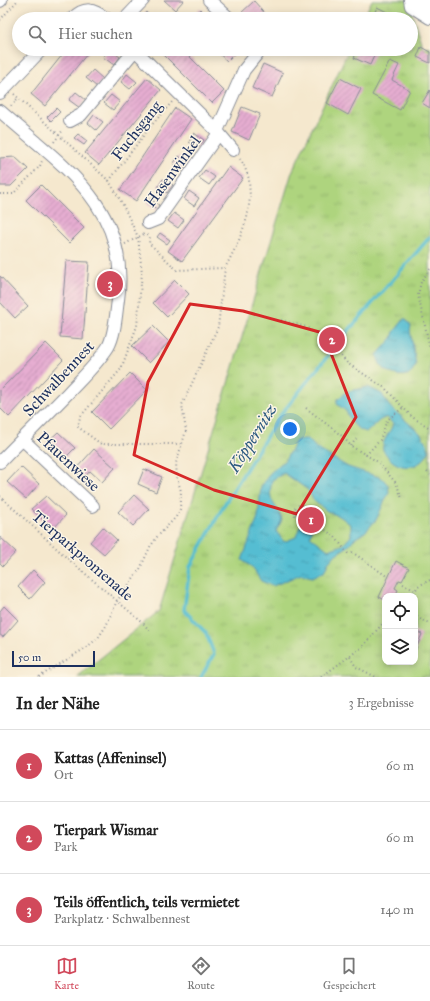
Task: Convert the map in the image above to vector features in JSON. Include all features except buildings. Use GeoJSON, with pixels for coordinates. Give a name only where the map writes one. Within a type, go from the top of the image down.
{"type":"FeatureCollection","features":[{"type":"Feature","properties":{"kind":"street"},"geometry":{"type":"LineString","coordinates":[[132,12],[143,0]]}},
{"type":"Feature","properties":{"kind":"street"},"geometry":{"type":"LineString","coordinates":[[209,0],[222,12]]}},
{"type":"Feature","properties":{"kind":"street"},"geometry":{"type":"LineString","coordinates":[[410,0],[411,6],[430,18]]}},
{"type":"Feature","properties":{"kind":"street"},"geometry":{"type":"LineString","coordinates":[[421,0],[430,5]]}},
{"type":"Feature","properties":{"kind":"street"},"geometry":{"type":"LineString","coordinates":[[79,12],[89,10],[96,12]]}},
{"type":"Feature","properties":{"kind":"street"},"geometry":{"type":"LineString","coordinates":[[3,90],[35,56]]}},
{"type":"Feature","properties":{"kind":"street"},"geometry":{"type":"LineString","coordinates":[[70,121],[81,115],[129,56]]}},
{"type":"Feature","properties":{"kind":"street","name":"Hasenwinkel"},"geometry":{"type":"LineString","coordinates":[[142,56],[218,132],[233,150]]}},
{"type":"Feature","properties":{"kind":"street"},"geometry":{"type":"LineString","coordinates":[[218,132],[244,70],[256,56]]}},
{"type":"Feature","properties":{"kind":"street","name":"Schwalbennest"},"geometry":{"type":"LineString","coordinates":[[0,111],[47,151],[96,201],[113,231],[116,246],[120,290],[109,346],[92,368],[0,462]]}},
{"type":"Feature","properties":{"kind":"street","name":"Hasenwinkel"},"geometry":{"type":"LineString","coordinates":[[146,228],[158,219],[218,132]]}},
{"type":"Feature","properties":{"kind":"street","name":"Pfauenwiese"},"geometry":{"type":"LineString","coordinates":[[22,439],[93,506]]}},
{"type":"Feature","properties":{"kind":"path"},"geometry":{"type":"LineString","coordinates":[[3,90],[60,135],[110,182],[138,236],[142,273],[137,326],[121,369],[80,417],[78,427],[102,444],[183,444]]}},
{"type":"Feature","properties":{"kind":"path","name":"Fuchsgang"},"geometry":{"type":"LineString","coordinates":[[110,182],[150,127],[180,94]]}},
{"type":"Feature","properties":{"kind":"path"},"geometry":{"type":"LineString","coordinates":[[0,194],[13,194],[40,166],[47,151],[70,121]]}},
{"type":"Feature","properties":{"kind":"path"},"geometry":{"type":"LineString","coordinates":[[39,677],[87,647],[98,638],[106,626],[117,601],[140,569],[157,537],[176,517],[180,509],[181,491],[177,478],[176,463],[186,431],[182,405],[218,327],[225,268],[247,218],[250,198],[249,179],[244,165],[233,150]]}},
{"type":"Feature","properties":{"kind":"path"},"geometry":{"type":"LineString","coordinates":[[116,246],[138,236],[146,228],[150,237],[149,243],[177,270],[225,268]]}},
{"type":"Feature","properties":{"kind":"path"},"geometry":{"type":"LineString","coordinates":[[430,269],[421,282],[418,295],[430,348]]}},
{"type":"Feature","properties":{"kind":"path"},"geometry":{"type":"LineString","coordinates":[[281,320],[306,327],[331,344],[347,363],[385,388],[412,417],[430,428]]}},
{"type":"Feature","properties":{"kind":"path"},"geometry":{"type":"LineString","coordinates":[[366,455],[380,440],[387,420],[404,407]]}},
{"type":"Feature","properties":{"kind":"path"},"geometry":{"type":"LineString","coordinates":[[306,408],[342,436],[351,446],[366,455],[389,473],[396,483],[402,498]]}},
{"type":"Feature","properties":{"kind":"path"},"geometry":{"type":"LineString","coordinates":[[351,446],[356,439]]}},
{"type":"Feature","properties":{"kind":"path"},"geometry":{"type":"LineString","coordinates":[[427,472],[430,475]]}},
{"type":"Feature","properties":{"kind":"path","name":"Tierparkpromenade"},"geometry":{"type":"LineString","coordinates":[[0,496],[67,558],[150,631]]}},
{"type":"Feature","properties":{"kind":"path"},"geometry":{"type":"LineString","coordinates":[[299,505],[305,506],[308,511],[306,516],[301,519],[296,517],[294,508],[299,505]]}},
{"type":"Feature","properties":{"kind":"path"},"geometry":{"type":"LineString","coordinates":[[306,516],[335,537],[349,555]]}},
{"type":"Feature","properties":{"kind":"path"},"geometry":{"type":"LineString","coordinates":[[352,552],[388,577]]}},
{"type":"Feature","properties":{"kind":"path"},"geometry":{"type":"LineString","coordinates":[[413,593],[414,590],[424,582],[430,580]]}},
{"type":"Feature","properties":{"kind":"path"},"geometry":{"type":"LineString","coordinates":[[403,584],[414,590]]}},
{"type":"Feature","properties":{"kind":"path"},"geometry":{"type":"LineString","coordinates":[[418,617],[420,619],[430,622]]}},
{"type":"Feature","properties":{"kind":"path"},"geometry":{"type":"LineString","coordinates":[[321,677],[336,665],[350,657],[369,640],[382,625]]}},
{"type":"Feature","properties":{"kind":"path"},"geometry":{"type":"LineString","coordinates":[[350,657],[356,666],[376,677]]}},
{"type":"Feature","properties":{"kind":"highlighted area"},"geometry":{"type":"Polygon","coordinates":[[[190,304],[243,311],[323,333],[356,417],[297,514],[214,490],[134,455],[148,382],[190,304]]]}},
{"type":"Feature","properties":{"kind":"green space"},"geometry":{"type":"Polygon","coordinates":[[[372,0],[408,0],[412,12],[366,12],[372,0]]]}},
{"type":"Feature","properties":{"kind":"green space"},"geometry":{"type":"Polygon","coordinates":[[[418,33],[423,49],[430,47],[430,677],[77,677],[159,611],[292,172],[346,56],[418,56],[418,33]]]}},
{"type":"Feature","properties":{"kind":"water"},"geometry":{"type":"Polygon","coordinates":[[[405,318],[411,326],[410,330],[416,365],[410,374],[400,375],[389,372],[385,369],[378,361],[377,355],[392,338],[394,332],[405,318]]]}},
{"type":"Feature","properties":{"kind":"water"},"geometry":{"type":"Polygon","coordinates":[[[368,387],[382,394],[389,406],[420,433],[427,444],[429,451],[421,462],[416,465],[405,466],[393,462],[388,457],[383,450],[383,447],[393,424],[387,417],[380,420],[367,432],[363,431],[352,422],[344,409],[337,404],[337,400],[346,392],[368,387]]]}},
{"type":"Feature","properties":{"kind":"water"},"geometry":{"type":"Polygon","coordinates":[[[308,439],[316,448],[348,467],[382,478],[388,485],[389,492],[376,520],[365,532],[336,554],[328,563],[324,572],[312,577],[301,574],[273,586],[261,581],[252,567],[242,560],[258,517],[261,487],[270,473],[285,460],[296,441],[308,439]],[[284,473],[272,480],[270,494],[272,502],[282,520],[276,531],[284,542],[296,537],[300,526],[312,530],[310,536],[328,550],[343,545],[351,536],[351,525],[341,517],[327,511],[314,501],[308,490],[284,473]]]}},
{"type":"Feature","properties":{"kind":"waterway","name":"Köppernitz"},"geometry":{"type":"LineString","coordinates":[[201,677],[214,654],[206,633],[184,610],[190,567],[224,505],[278,418],[343,337],[430,237]]}},
{"type":"Feature","properties":{"kind":"place","name":"Teils öffentlich, teils vermietet"},"geometry":{"type":"Point","coordinates":[110,284]}},
{"type":"Feature","properties":{"kind":"place","name":"Tierpark Wismar"},"geometry":{"type":"Point","coordinates":[332,340]}},
{"type":"Feature","properties":{"kind":"place","name":"Kattas (Affeninsel)"},"geometry":{"type":"Point","coordinates":[311,520]}}]}
